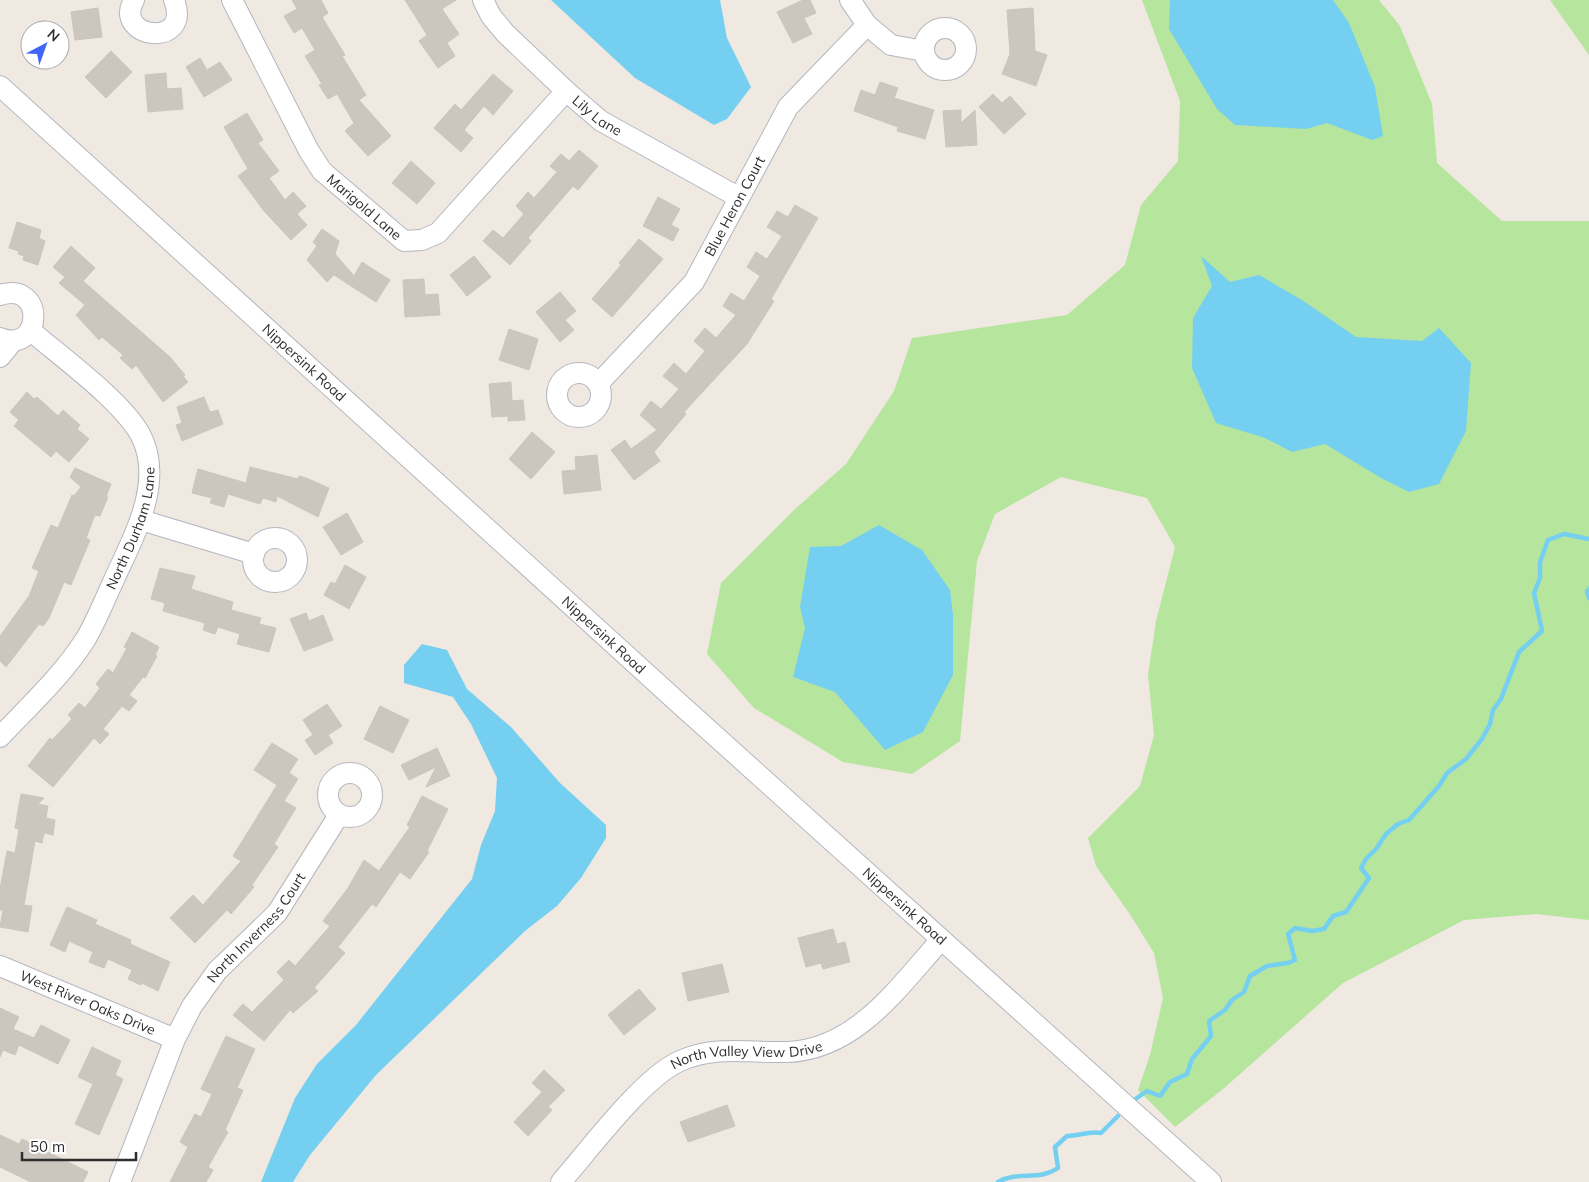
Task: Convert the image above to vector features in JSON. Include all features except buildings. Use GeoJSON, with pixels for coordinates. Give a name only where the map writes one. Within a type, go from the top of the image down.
{"type":"FeatureCollection","features":[{"type":"Feature","properties":{"kind":"street"},"geometry":{"type":"LineString","coordinates":[[134,0],[131,11],[136,25],[148,34],[156,34],[163,32],[174,22],[177,15],[174,0]]}},
{"type":"Feature","properties":{"kind":"street","name":"Marigold Lane"},"geometry":{"type":"LineString","coordinates":[[232,0],[309,151],[322,171],[404,241],[422,240],[438,233],[566,91]]}},
{"type":"Feature","properties":{"kind":"street","name":"Lily Lane"},"geometry":{"type":"LineString","coordinates":[[483,0],[491,16],[505,33],[566,91],[601,120],[738,197]]}},
{"type":"Feature","properties":{"kind":"street"},"geometry":{"type":"LineString","coordinates":[[850,0],[867,25],[891,44],[924,51]]}},
{"type":"Feature","properties":{"kind":"street","name":"Blue Heron Court"},"geometry":{"type":"LineString","coordinates":[[598,384],[694,282],[788,107],[867,25]]}},
{"type":"Feature","properties":{"kind":"street","name":"Nippersink Road"},"geometry":{"type":"LineString","coordinates":[[0,86],[941,940],[1211,1182]]}},
{"type":"Feature","properties":{"kind":"street"},"geometry":{"type":"LineString","coordinates":[[0,295],[16,293],[30,302],[34,318],[14,336],[0,357]]}},
{"type":"Feature","properties":{"kind":"street","name":"North Durham Lane"},"geometry":{"type":"LineString","coordinates":[[0,737],[44,691],[85,640],[140,520],[147,494],[149,473],[147,455],[140,435],[124,413],[14,336]]}},
{"type":"Feature","properties":{"kind":"street"},"geometry":{"type":"LineString","coordinates":[[140,520],[254,554]]}},
{"type":"Feature","properties":{"kind":"street","name":"North Inverness Court"},"geometry":{"type":"LineString","coordinates":[[120,1182],[175,1039],[192,1006],[217,972],[277,913],[339,814]]}},
{"type":"Feature","properties":{"kind":"street","name":"North Valley View Drive"},"geometry":{"type":"LineString","coordinates":[[561,1182],[631,1102],[656,1077],[678,1062],[705,1052],[732,1050],[788,1052],[817,1048],[841,1038],[867,1020],[941,940]]}},
{"type":"Feature","properties":{"kind":"street","name":"West River Oaks Drive"},"geometry":{"type":"LineString","coordinates":[[0,966],[175,1039]]}},
{"type":"Feature","properties":{"kind":"green space"},"geometry":{"type":"Polygon","coordinates":[[[1142,0],[1379,0],[1400,26],[1432,104],[1437,163],[1502,221],[1589,221],[1589,920],[1536,914],[1464,920],[1343,983],[1223,1089],[1175,1127],[1138,1090],[1150,1055],[1163,998],[1154,953],[1096,866],[1088,838],[1140,786],[1154,735],[1148,675],[1156,621],[1175,547],[1147,498],[1061,477],[995,514],[977,561],[960,741],[912,774],[843,762],[754,708],[707,654],[721,583],[795,509],[846,464],[894,391],[912,338],[1067,315],[1125,265],[1141,205],[1178,161],[1180,101],[1142,0]]]}},
{"type":"Feature","properties":{"kind":"green space"},"geometry":{"type":"Polygon","coordinates":[[[1550,0],[1589,0],[1589,55],[1550,0]]]}},
{"type":"Feature","properties":{"kind":"water"},"geometry":{"type":"Polygon","coordinates":[[[551,0],[720,0],[727,38],[751,87],[727,119],[714,125],[635,78],[551,0]]]}},
{"type":"Feature","properties":{"kind":"water"},"geometry":{"type":"Polygon","coordinates":[[[1170,0],[1333,0],[1349,23],[1375,87],[1383,136],[1372,140],[1327,123],[1306,129],[1235,125],[1217,109],[1169,29],[1170,0]]]}},
{"type":"Feature","properties":{"kind":"water"},"geometry":{"type":"Polygon","coordinates":[[[1201,256],[1230,282],[1259,275],[1302,300],[1356,337],[1422,341],[1439,328],[1471,363],[1466,431],[1439,484],[1409,492],[1381,478],[1325,444],[1292,452],[1265,438],[1216,423],[1192,368],[1193,318],[1212,286],[1201,256]]]}},
{"type":"Feature","properties":{"kind":"water"},"geometry":{"type":"Polygon","coordinates":[[[879,525],[922,550],[950,590],[953,615],[953,675],[923,732],[885,750],[835,692],[793,677],[805,628],[800,607],[810,547],[841,546],[879,525]]]}},
{"type":"Feature","properties":{"kind":"water"},"geometry":{"type":"Polygon","coordinates":[[[422,644],[447,650],[467,689],[511,727],[560,783],[606,825],[606,838],[581,878],[557,906],[525,931],[376,1075],[310,1155],[293,1182],[261,1182],[295,1098],[317,1064],[356,1025],[472,879],[481,845],[495,811],[497,778],[471,724],[453,697],[404,683],[404,665],[422,644]]]}},
{"type":"Feature","properties":{"kind":"waterway"},"geometry":{"type":"LineString","coordinates":[[1134,1100],[1147,1091],[1160,1096],[1170,1082],[1187,1074],[1192,1059],[1211,1036],[1209,1021],[1225,1010],[1232,1000],[1244,992],[1250,976],[1267,966],[1295,960],[1288,934],[1295,928],[1312,931],[1324,929],[1333,916],[1346,912],[1369,878],[1361,868],[1366,859],[1376,849],[1386,834],[1398,824],[1409,820],[1439,786],[1447,773],[1466,759],[1482,739],[1490,724],[1493,710],[1501,699],[1519,652],[1542,631],[1534,593],[1540,578],[1540,562],[1548,540],[1564,534],[1589,539]]}},
{"type":"Feature","properties":{"kind":"waterway"},"geometry":{"type":"LineString","coordinates":[[1589,589],[1587,591],[1589,598]]}},
{"type":"Feature","properties":{"kind":"waterway"},"geometry":{"type":"LineString","coordinates":[[998,1182],[1014,1177],[1043,1174],[1058,1168],[1055,1147],[1067,1136],[1101,1133],[1118,1116]]}}]}
